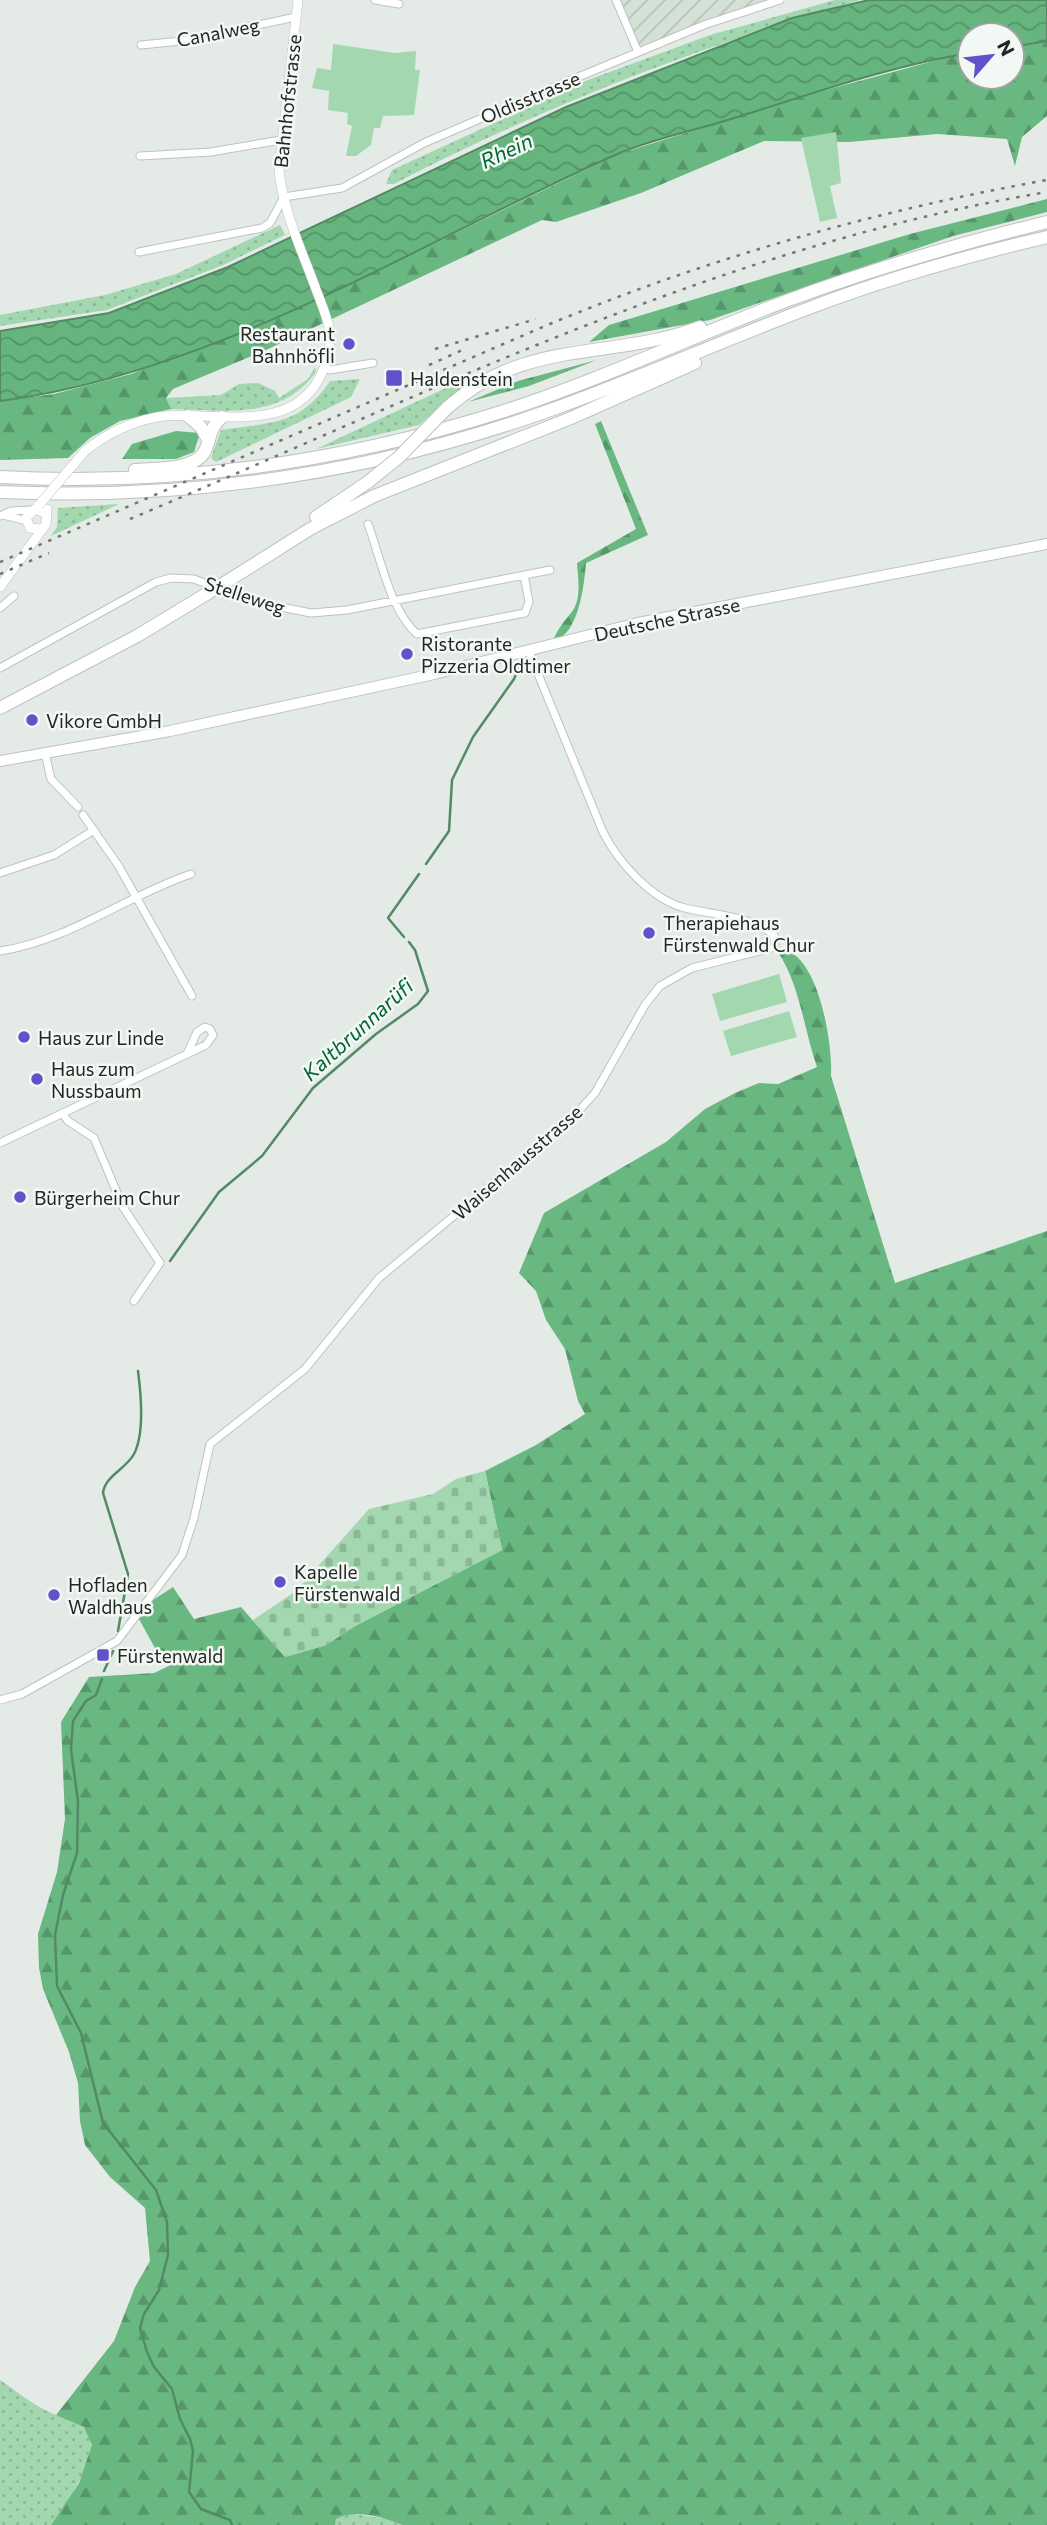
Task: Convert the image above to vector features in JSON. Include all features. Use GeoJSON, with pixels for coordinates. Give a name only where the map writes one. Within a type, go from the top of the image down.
{"type":"FeatureCollection","features":[{"type":"Feature","properties":{"kind":"highway"},"geometry":{"type":"LineString","coordinates":[[0,708],[137,636],[226,582],[368,482],[399,457],[447,408],[486,380],[527,362],[559,353],[657,339],[784,302],[916,257],[1047,222]]}},
{"type":"Feature","properties":{"kind":"highway"},"geometry":{"type":"LineString","coordinates":[[0,492],[108,493],[229,485],[307,474],[416,451],[542,413],[812,307],[924,270],[1047,237]]}},
{"type":"Feature","properties":{"kind":"highway"},"geometry":{"type":"LineString","coordinates":[[1,477],[154,477],[287,462],[365,448],[461,424],[538,399],[784,302]]}},
{"type":"Feature","properties":{"kind":"highway"},"geometry":{"type":"LineString","coordinates":[[251,565],[385,490],[571,418],[755,337],[812,307]]}},
{"type":"Feature","properties":{"kind":"highway"},"geometry":{"type":"LineString","coordinates":[[188,416],[201,427],[207,438]]}},
{"type":"Feature","properties":{"kind":"highway"},"geometry":{"type":"LineString","coordinates":[[1,477],[176,466],[202,456],[207,438],[222,416]]}},
{"type":"Feature","properties":{"kind":"main road","name":"Deutsche Strasse"},"geometry":{"type":"LineString","coordinates":[[0,761],[170,731],[529,652],[622,626],[1047,544]]}},
{"type":"Feature","properties":{"kind":"street","name":"Bahnhofstrasse"},"geometry":{"type":"LineString","coordinates":[[298,0],[279,170],[284,197],[330,331],[325,368]]}},
{"type":"Feature","properties":{"kind":"street"},"geometry":{"type":"LineString","coordinates":[[375,0],[399,4]]}},
{"type":"Feature","properties":{"kind":"street"},"geometry":{"type":"LineString","coordinates":[[616,0],[638,52]]}},
{"type":"Feature","properties":{"kind":"street","name":"Oldisstrasse"},"geometry":{"type":"LineString","coordinates":[[284,197],[342,188],[424,143],[704,25],[779,0]]}},
{"type":"Feature","properties":{"kind":"street","name":"Canalweg"},"geometry":{"type":"LineString","coordinates":[[141,46],[296,17]]}},
{"type":"Feature","properties":{"kind":"street"},"geometry":{"type":"LineString","coordinates":[[140,156],[211,152],[281,140]]}},
{"type":"Feature","properties":{"kind":"street"},"geometry":{"type":"LineString","coordinates":[[139,252],[262,228],[270,223],[284,197]]}},
{"type":"Feature","properties":{"kind":"street"},"geometry":{"type":"LineString","coordinates":[[26,548],[27,523],[85,451],[113,432],[133,423],[156,418],[256,416],[285,409],[310,391],[325,368],[330,370],[373,363]]}},
{"type":"Feature","properties":{"kind":"street"},"geometry":{"type":"LineString","coordinates":[[1,515],[11,511],[40,509]]}},
{"type":"Feature","properties":{"kind":"street"},"geometry":{"type":"LineString","coordinates":[[0,587],[46,524],[40,509]]}},
{"type":"Feature","properties":{"kind":"street"},"geometry":{"type":"LineString","coordinates":[[1,515],[27,523],[34,530],[41,529]]}},
{"type":"Feature","properties":{"kind":"street"},"geometry":{"type":"LineString","coordinates":[[368,524],[397,612],[421,635],[525,612],[529,602],[524,575]]}},
{"type":"Feature","properties":{"kind":"street","name":"Stelleweg"},"geometry":{"type":"LineString","coordinates":[[0,668],[156,582],[171,578],[194,579],[251,601],[296,611],[347,610],[551,570]]}},
{"type":"Feature","properties":{"kind":"street"},"geometry":{"type":"LineString","coordinates":[[0,608],[14,596]]}},
{"type":"Feature","properties":{"kind":"street","name":"Waisenhausstrasse"},"geometry":{"type":"LineString","coordinates":[[0,1700],[22,1694],[117,1641],[181,1555],[194,1518],[210,1444],[305,1369],[379,1278],[573,1117],[594,1093],[645,1005],[660,986],[684,971],[717,961],[765,952],[776,945],[774,935],[760,927],[674,904],[650,888],[621,859],[603,832],[529,652]]}},
{"type":"Feature","properties":{"kind":"street"},"geometry":{"type":"LineString","coordinates":[[45,753],[51,779],[78,807]]}},
{"type":"Feature","properties":{"kind":"street"},"geometry":{"type":"LineString","coordinates":[[83,815],[136,897],[192,996]]}},
{"type":"Feature","properties":{"kind":"street"},"geometry":{"type":"LineString","coordinates":[[0,873],[54,855],[93,830]]}},
{"type":"Feature","properties":{"kind":"street"},"geometry":{"type":"LineString","coordinates":[[0,951],[51,937],[191,874]]}},
{"type":"Feature","properties":{"kind":"street"},"geometry":{"type":"LineString","coordinates":[[0,1143],[187,1054]]}},
{"type":"Feature","properties":{"kind":"street"},"geometry":{"type":"LineString","coordinates":[[62,1113],[68,1122],[94,1138],[123,1207],[160,1263],[134,1301]]}},
{"type":"Feature","properties":{"kind":"shaded area"},"geometry":{"type":"Polygon","coordinates":[[[619,0],[783,0],[640,47],[619,0]]]}},
{"type":"Feature","properties":{"kind":"green space"},"geometry":{"type":"Polygon","coordinates":[[[835,0],[860,0],[740,37],[622,80],[507,129],[394,184],[386,184],[392,170],[588,80],[710,35],[835,0]]]}},
{"type":"Feature","properties":{"kind":"green space"},"geometry":{"type":"Polygon","coordinates":[[[1047,41],[1047,116],[1022,137],[1015,166],[1007,139],[937,134],[849,142],[764,141],[641,193],[556,222],[542,220],[266,350],[173,389],[166,398],[171,409],[120,421],[90,438],[68,458],[0,460],[0,401],[54,394],[131,374],[255,325],[365,277],[618,154],[815,93],[956,55],[956,91],[1026,91],[1026,45],[1047,41]]]}},
{"type":"Feature","properties":{"kind":"green space"},"geometry":{"type":"Polygon","coordinates":[[[333,44],[395,53],[416,51],[415,70],[420,70],[414,115],[383,116],[380,128],[374,128],[371,145],[356,156],[346,156],[352,126],[347,124],[348,113],[328,110],[329,91],[312,88],[317,68],[331,70],[333,44]]]}},
{"type":"Feature","properties":{"kind":"green space"},"geometry":{"type":"Polygon","coordinates":[[[836,132],[841,183],[830,186],[837,218],[820,222],[801,138],[836,132]]]}},
{"type":"Feature","properties":{"kind":"green space"},"geometry":{"type":"Polygon","coordinates":[[[1047,199],[1047,212],[953,236],[710,320],[589,342],[609,325],[910,234],[1047,199]]]}},
{"type":"Feature","properties":{"kind":"green space"},"geometry":{"type":"Polygon","coordinates":[[[280,225],[285,235],[223,265],[107,310],[0,326],[0,315],[105,295],[176,274],[280,225]]]}},
{"type":"Feature","properties":{"kind":"green space"},"geometry":{"type":"Polygon","coordinates":[[[597,360],[529,386],[468,402],[518,381],[597,360]]]}},
{"type":"Feature","properties":{"kind":"green space"},"geometry":{"type":"Polygon","coordinates":[[[315,367],[316,372],[302,388],[269,406],[231,411],[171,409],[166,398],[221,395],[239,384],[258,383],[275,391],[279,398],[308,379],[315,367]]]}},
{"type":"Feature","properties":{"kind":"green space"},"geometry":{"type":"Polygon","coordinates":[[[467,378],[461,389],[419,425],[316,449],[467,378]]]}},
{"type":"Feature","properties":{"kind":"green space"},"geometry":{"type":"Polygon","coordinates":[[[360,379],[351,397],[216,462],[211,458],[221,430],[282,420],[307,407],[330,381],[360,379]]]}},
{"type":"Feature","properties":{"kind":"green space"},"geometry":{"type":"Polygon","coordinates":[[[601,421],[648,535],[586,563],[582,596],[574,619],[562,637],[553,641],[577,602],[577,563],[636,529],[595,424],[601,421]]]}},
{"type":"Feature","properties":{"kind":"green space"},"geometry":{"type":"Polygon","coordinates":[[[176,431],[200,433],[194,452],[176,459],[122,459],[132,444],[176,431]]]}},
{"type":"Feature","properties":{"kind":"green space"},"geometry":{"type":"Polygon","coordinates":[[[119,504],[51,536],[57,527],[58,508],[119,504]]]}},
{"type":"Feature","properties":{"kind":"green space"},"geometry":{"type":"Polygon","coordinates":[[[783,950],[795,956],[815,984],[826,1024],[831,1076],[895,1283],[1047,1231],[1047,2525],[402,2525],[360,2514],[336,2519],[335,2525],[51,2525],[79,2483],[92,2445],[84,2427],[56,2415],[114,2341],[135,2287],[150,2261],[145,2208],[110,2177],[85,2145],[80,2121],[78,2083],[69,2052],[43,1989],[39,1968],[38,1934],[57,1872],[65,1819],[61,1722],[89,1677],[154,1673],[175,1663],[169,1653],[156,1650],[139,1619],[153,1600],[173,1587],[194,1619],[241,1607],[285,1657],[326,1645],[355,1626],[502,1550],[485,1471],[536,1445],[585,1414],[578,1401],[565,1349],[546,1320],[536,1291],[519,1273],[544,1213],[666,1142],[705,1109],[759,1083],[778,1084],[817,1067],[797,993],[778,952],[783,950]]]}},
{"type":"Feature","properties":{"kind":"green space"},"geometry":{"type":"Polygon","coordinates":[[[779,974],[787,1002],[720,1021],[712,994],[779,974]]]}},
{"type":"Feature","properties":{"kind":"green space"},"geometry":{"type":"Polygon","coordinates":[[[789,1011],[797,1037],[731,1056],[723,1031],[789,1011]]]}},
{"type":"Feature","properties":{"kind":"green space"},"geometry":{"type":"Polygon","coordinates":[[[485,1471],[502,1550],[355,1626],[326,1645],[285,1657],[253,1620],[296,1591],[369,1509],[433,1494],[456,1479],[485,1471]]]}},
{"type":"Feature","properties":{"kind":"green space"},"geometry":{"type":"Polygon","coordinates":[[[0,2380],[39,2407],[81,2425],[91,2437],[88,2463],[51,2525],[0,2525],[0,2380]]]}},
{"type":"Feature","properties":{"kind":"green space"},"geometry":{"type":"Polygon","coordinates":[[[346,2513],[389,2519],[402,2525],[335,2525],[336,2519],[346,2513]]]}},
{"type":"Feature","properties":{"kind":"water","name":"Rhein"},"geometry":{"type":"Polygon","coordinates":[[[869,0],[1047,0],[1047,41],[1026,45],[1026,21],[956,21],[956,56],[879,73],[643,144],[238,334],[160,363],[80,386],[0,401],[0,331],[109,313],[228,267],[566,107],[792,18],[869,0]]]}},
{"type":"Feature","properties":{"kind":"waterway","name":"Kaltbrunnarüfi"},"geometry":{"type":"LineString","coordinates":[[426,864],[449,831],[452,780],[473,737],[514,679],[520,664]]}},
{"type":"Feature","properties":{"kind":"waterway","name":"Kaltbrunnarüfi"},"geometry":{"type":"LineString","coordinates":[[404,937],[388,918],[419,874]]}},
{"type":"Feature","properties":{"kind":"waterway","name":"Kaltbrunnarüfi"},"geometry":{"type":"LineString","coordinates":[[170,1261],[219,1192],[262,1156],[313,1088],[376,1034],[418,1004],[428,991],[415,950],[409,942]]}},
{"type":"Feature","properties":{"kind":"waterway","name":"Kaltbrunnarüfi"},"geometry":{"type":"LineString","coordinates":[[118,1631],[128,1574],[103,1493],[108,1482],[134,1454],[140,1435],[138,1371]]}},
{"type":"Feature","properties":{"kind":"waterway","name":"Kaltbrunnarüfi"},"geometry":{"type":"LineString","coordinates":[[104,1671],[113,1651]]}},
{"type":"Feature","properties":{"kind":"waterway","name":"Kaltbrunnarüfi"},"geometry":{"type":"LineString","coordinates":[[102,1679],[96,1695],[86,1701],[73,1721],[71,1750],[78,1801],[77,1853],[63,1895],[55,1935],[57,1986],[81,2033],[103,2123],[156,2190],[167,2222],[168,2255],[159,2290],[144,2314],[140,2328],[154,2367],[172,2389],[180,2419],[190,2439],[193,2451],[189,2492],[201,2509],[230,2520],[232,2525]]}},
{"type":"Feature","properties":{"kind":"railway"},"geometry":{"type":"LineString","coordinates":[[0,562],[538,329],[662,281],[788,240],[852,223],[982,192],[1047,180]]}},
{"type":"Feature","properties":{"kind":"railway"},"geometry":{"type":"LineString","coordinates":[[130,519],[467,374],[692,286],[808,248],[926,217],[1047,192]]}},
{"type":"Feature","properties":{"kind":"railway"},"geometry":{"type":"LineString","coordinates":[[435,349],[536,319]]}},
{"type":"Feature","properties":{"kind":"railway"},"geometry":{"type":"LineString","coordinates":[[429,365],[467,348]]}},
{"type":"Feature","properties":{"kind":"railway"},"geometry":{"type":"LineString","coordinates":[[0,574],[49,553]]}},
{"type":"Feature","properties":{"kind":"place","name":"Restaurant Bahnhöfli"},"geometry":{"type":"Point","coordinates":[349,344]}},
{"type":"Feature","properties":{"kind":"place","name":"Haldenstein"},"geometry":{"type":"Point","coordinates":[394,378]}},
{"type":"Feature","properties":{"kind":"place","name":"Ristorante Pizzeria Oldtimer"},"geometry":{"type":"Point","coordinates":[407,654]}},
{"type":"Feature","properties":{"kind":"place","name":"Vikore GmbH"},"geometry":{"type":"Point","coordinates":[32,720]}},
{"type":"Feature","properties":{"kind":"place","name":"Therapiehaus Fürstenwald Chur"},"geometry":{"type":"Point","coordinates":[649,933]}},
{"type":"Feature","properties":{"kind":"place","name":"Haus zur Linde"},"geometry":{"type":"Point","coordinates":[24,1037]}},
{"type":"Feature","properties":{"kind":"place","name":"Haus zum Nussbaum"},"geometry":{"type":"Point","coordinates":[37,1079]}},
{"type":"Feature","properties":{"kind":"place","name":"Bürgerheim Chur"},"geometry":{"type":"Point","coordinates":[20,1197]}},
{"type":"Feature","properties":{"kind":"place","name":"Kapelle Fürstenwald"},"geometry":{"type":"Point","coordinates":[280,1582]}},
{"type":"Feature","properties":{"kind":"place","name":"Hofladen Waldhaus"},"geometry":{"type":"Point","coordinates":[54,1595]}},
{"type":"Feature","properties":{"kind":"place","name":"Fürstenwald"},"geometry":{"type":"Point","coordinates":[103,1655]}}]}
